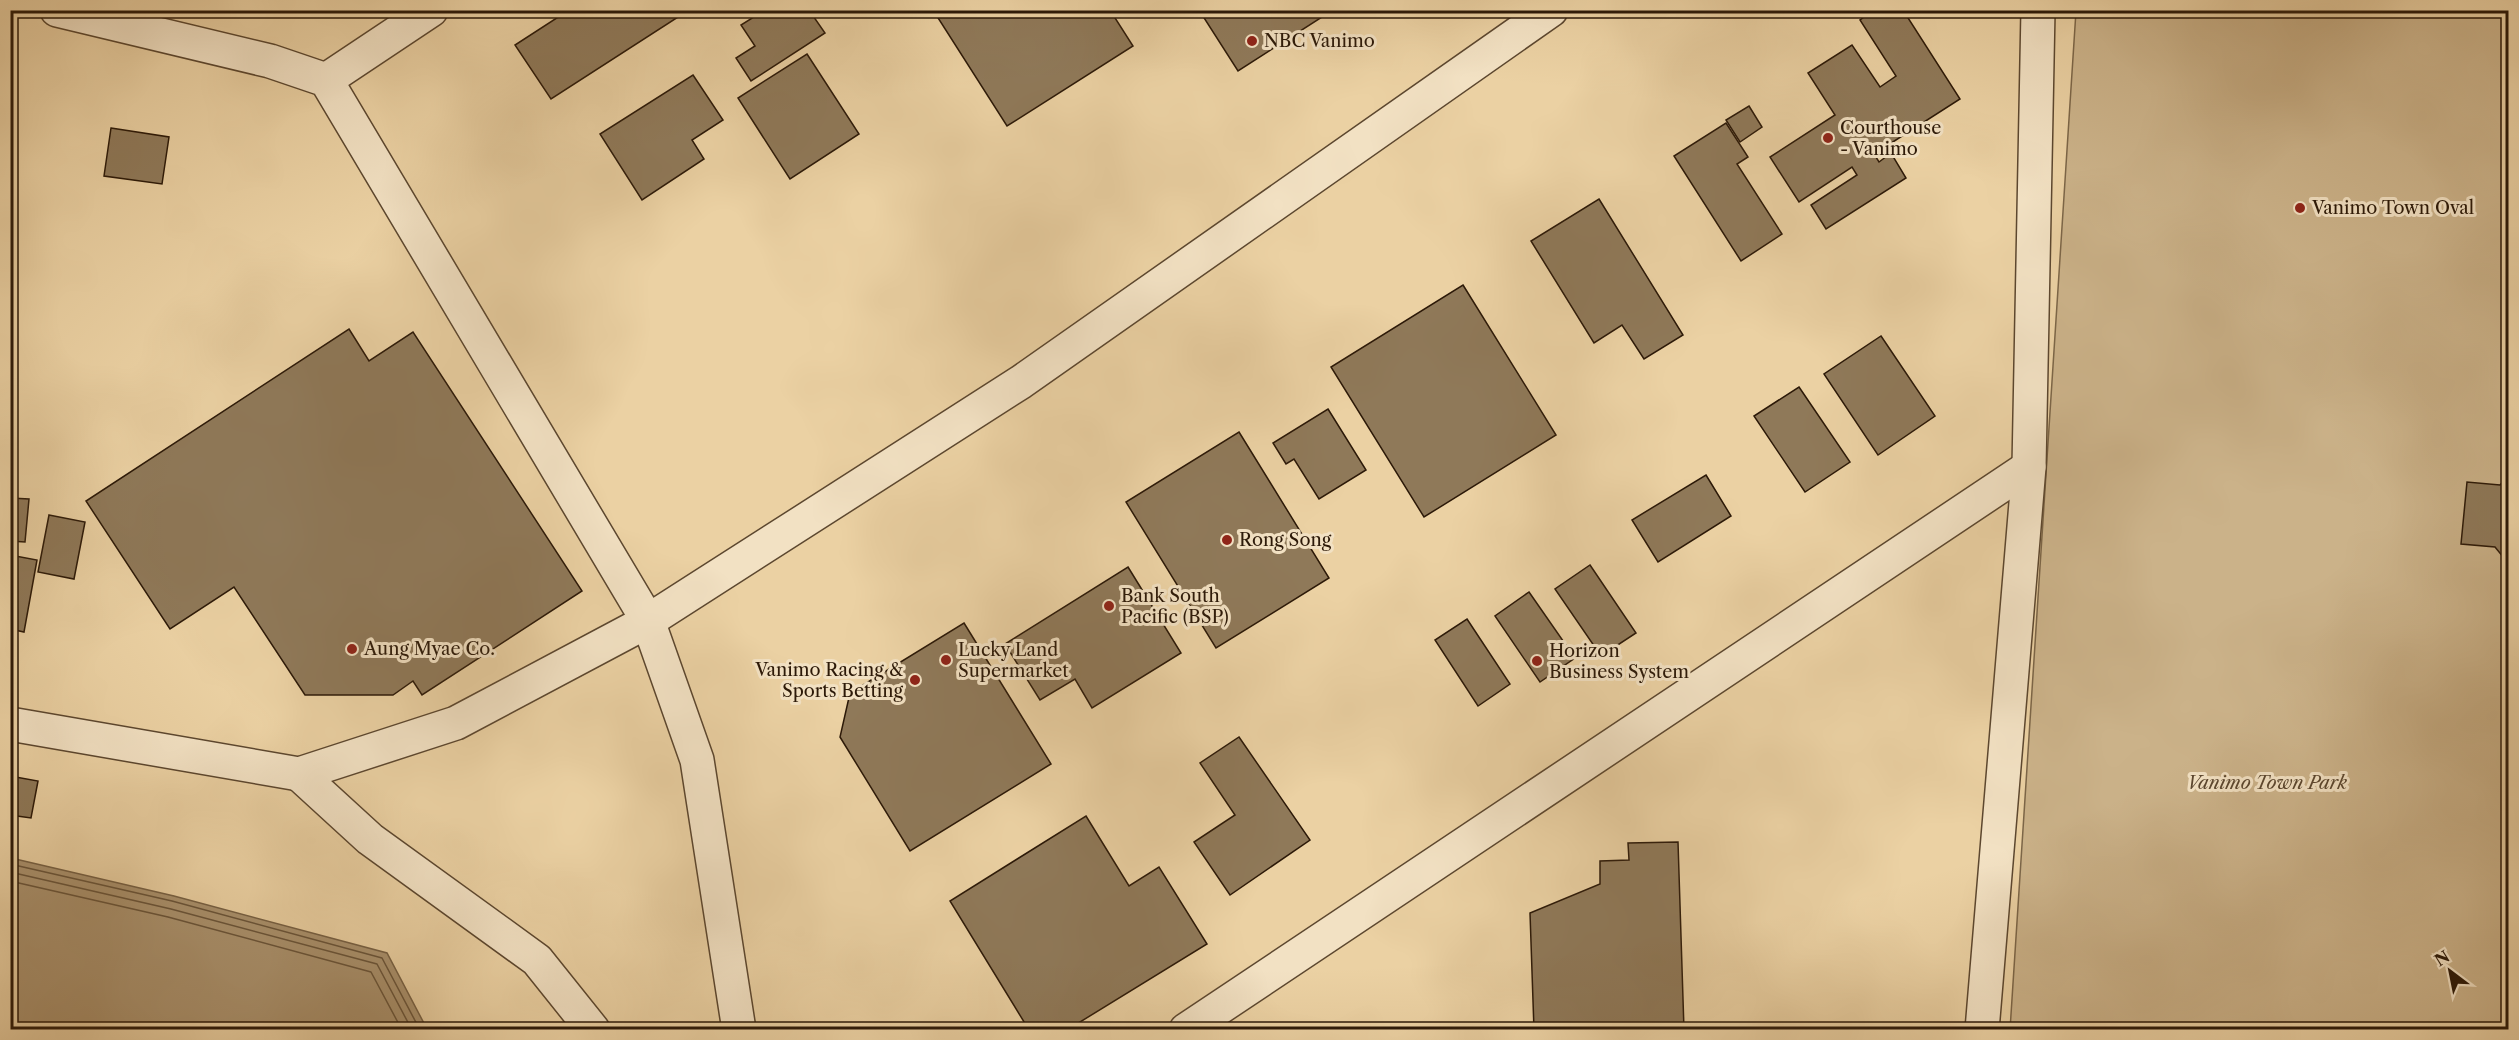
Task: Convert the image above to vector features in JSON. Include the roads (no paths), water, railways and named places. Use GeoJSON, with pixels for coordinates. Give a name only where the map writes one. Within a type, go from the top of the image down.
{"type":"FeatureCollection","features":[{"type":"Feature","properties":{"kind":"street"},"geometry":{"type":"LineString","coordinates":[[57,10],[270,61],[326,80],[648,621],[697,760],[739,1029]]}},
{"type":"Feature","properties":{"kind":"street"},"geometry":{"type":"LineString","coordinates":[[326,80],[431,10]]}},
{"type":"Feature","properties":{"kind":"street"},"geometry":{"type":"LineString","coordinates":[[10,724],[299,774],[456,723],[648,621],[1021,382],[1551,10]]}},
{"type":"Feature","properties":{"kind":"street"},"geometry":{"type":"LineString","coordinates":[[1982,1029],[2029,467],[2038,10]]}},
{"type":"Feature","properties":{"kind":"street"},"geometry":{"type":"LineString","coordinates":[[1186,1029],[2029,467]]}},
{"type":"Feature","properties":{"kind":"street"},"geometry":{"type":"LineString","coordinates":[[299,774],[370,839],[537,960],[593,1029]]}},
{"type":"Feature","properties":{"kind":"water"},"geometry":{"type":"Polygon","coordinates":[[[11,858],[174,896],[387,953],[427,1029],[11,1029],[11,858]]]}},
{"type":"Feature","properties":{"kind":"place","name":"NBC Vanimo"},"geometry":{"type":"Point","coordinates":[1252,41]}},
{"type":"Feature","properties":{"kind":"place","name":"Courthouse - Vanimo"},"geometry":{"type":"Point","coordinates":[1828,138]}},
{"type":"Feature","properties":{"kind":"place","name":"Vanimo Town Oval"},"geometry":{"type":"Point","coordinates":[2300,208]}},
{"type":"Feature","properties":{"kind":"place","name":"Rong Song"},"geometry":{"type":"Point","coordinates":[1227,540]}},
{"type":"Feature","properties":{"kind":"place","name":"Bank South Pacific (BSP)"},"geometry":{"type":"Point","coordinates":[1109,606]}},
{"type":"Feature","properties":{"kind":"place","name":"Aung Myae Co."},"geometry":{"type":"Point","coordinates":[352,649]}},
{"type":"Feature","properties":{"kind":"place","name":"Lucky Land Supermarket"},"geometry":{"type":"Point","coordinates":[946,660]}},
{"type":"Feature","properties":{"kind":"place","name":"Horizon Business System"},"geometry":{"type":"Point","coordinates":[1537,661]}},
{"type":"Feature","properties":{"kind":"place","name":"Vanimo Racing & Sports Betting"},"geometry":{"type":"Point","coordinates":[915,680]}},
{"type":"Feature","properties":{"kind":"park label","name":"Vanimo Town Park"},"geometry":{"type":"Point","coordinates":[2267,783]}}]}
